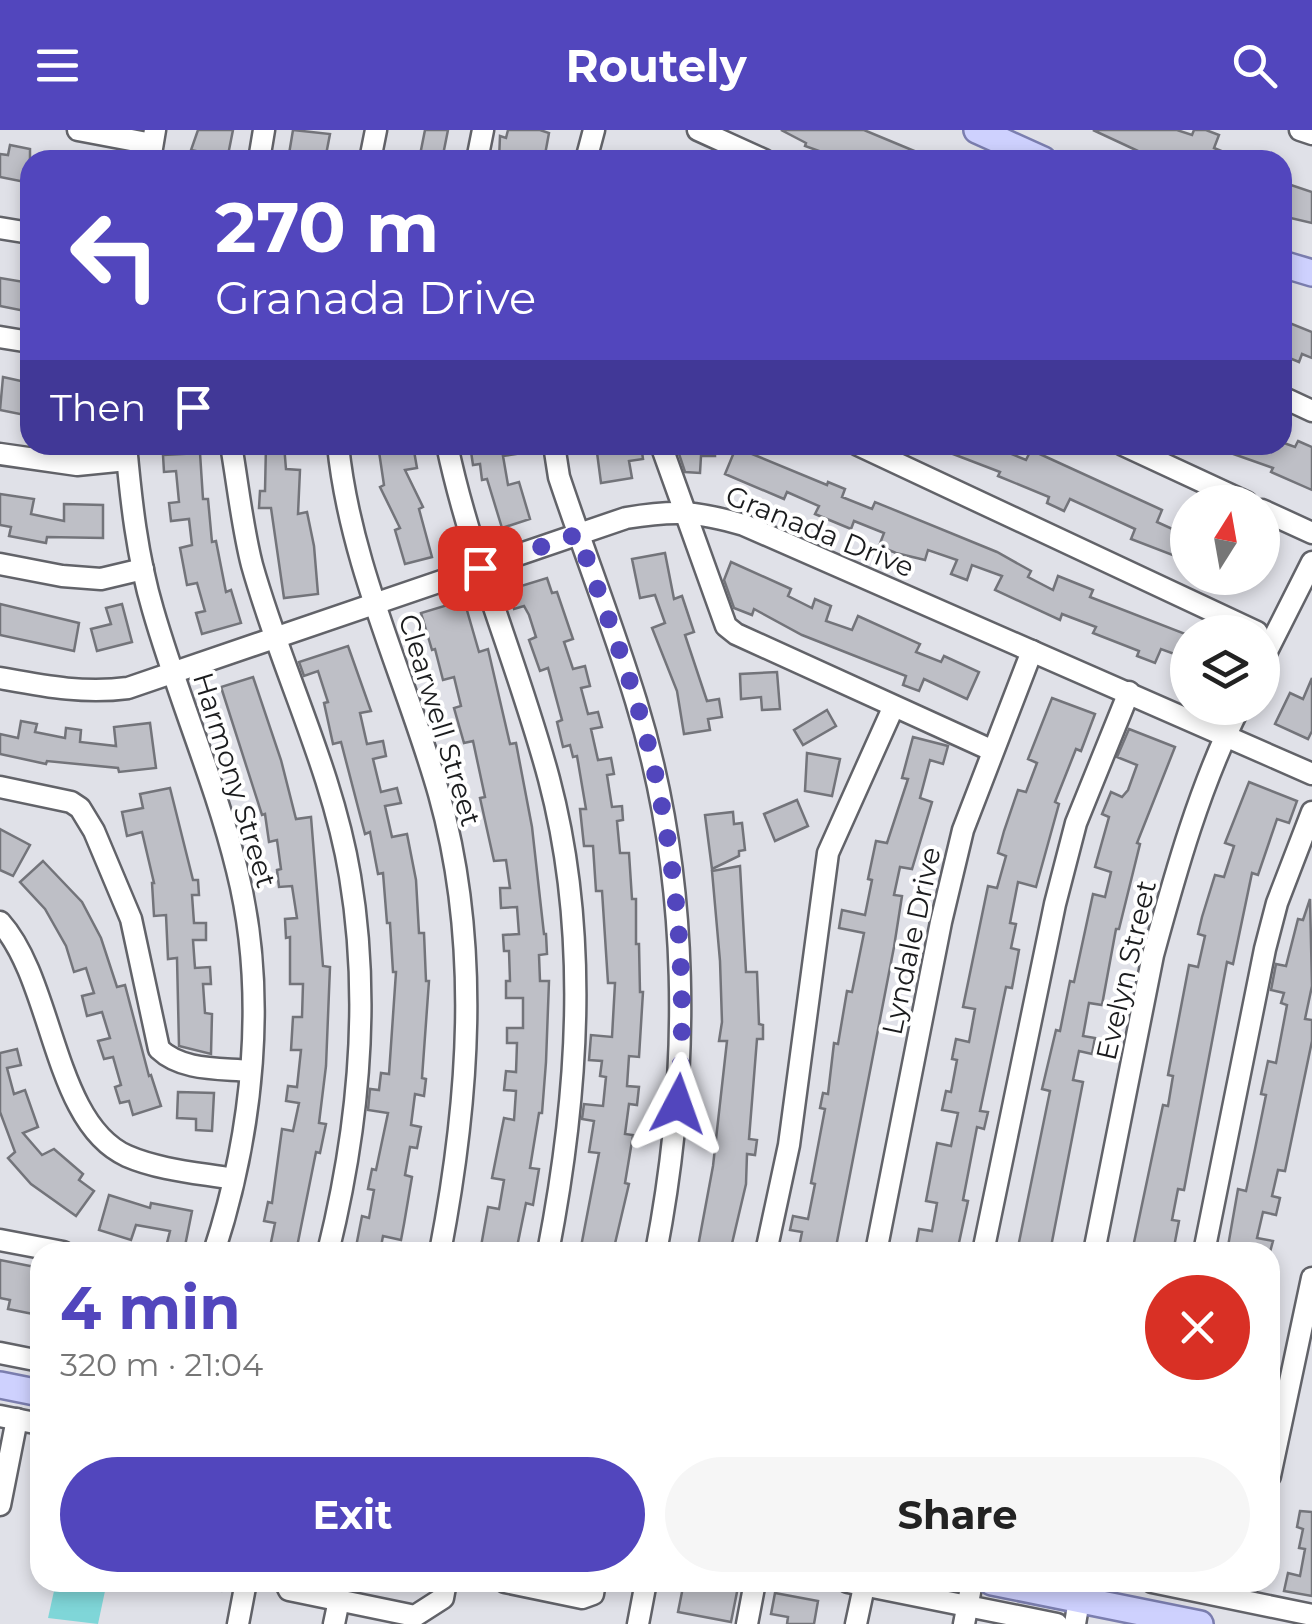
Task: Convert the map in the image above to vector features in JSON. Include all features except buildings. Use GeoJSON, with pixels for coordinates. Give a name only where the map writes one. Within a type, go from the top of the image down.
{"type":"FeatureCollection","features":[{"type":"Feature","properties":{"kind":"main road"},"geometry":{"type":"LineString","coordinates":[[976,130],[1021,150]]}},
{"type":"Feature","properties":{"kind":"main road"},"geometry":{"type":"LineString","coordinates":[[0,1385],[30,1391]]}},
{"type":"Feature","properties":{"kind":"main road"},"geometry":{"type":"LineString","coordinates":[[1039,1592],[1077,1612],[1190,1623]]}},
{"type":"Feature","properties":{"kind":"street"},"geometry":{"type":"LineString","coordinates":[[78,130],[152,145]]}},
{"type":"Feature","properties":{"kind":"street"},"geometry":{"type":"LineString","coordinates":[[698,130],[742,150]]}},
{"type":"Feature","properties":{"kind":"street"},"geometry":{"type":"LineString","coordinates":[[1300,130],[1312,134]]}},
{"type":"Feature","properties":{"kind":"street"},"geometry":{"type":"LineString","coordinates":[[0,454],[77,464],[114,455]]}},
{"type":"Feature","properties":{"kind":"street","name":"Harmony Street"},"geometry":{"type":"LineString","coordinates":[[126,455],[152,610],[238,873],[252,979],[250,1072],[244,1124],[217,1242]]}},
{"type":"Feature","properties":{"kind":"street"},"geometry":{"type":"LineString","coordinates":[[233,455],[252,564],[330,793],[350,876],[360,996],[358,1073],[340,1203],[330,1242]]}},
{"type":"Feature","properties":{"kind":"street","name":"Clearwell Street"},"geometry":{"type":"LineString","coordinates":[[340,455],[352,533],[439,794],[464,937],[465,1084],[442,1242]]}},
{"type":"Feature","properties":{"kind":"street"},"geometry":{"type":"LineString","coordinates":[[451,455],[480,568],[528,706],[550,784],[568,884],[574,964],[573,1094],[566,1161],[550,1242]]}},
{"type":"Feature","properties":{"kind":"street"},"geometry":{"type":"LineString","coordinates":[[556,455],[559,477],[637,703],[668,850],[676,920],[681,1065],[674,1142],[658,1242]]}},
{"type":"Feature","properties":{"kind":"street"},"geometry":{"type":"LineString","coordinates":[[665,455],[726,626],[893,708],[991,750]]}},
{"type":"Feature","properties":{"kind":"street"},"geometry":{"type":"LineString","coordinates":[[879,455],[1219,615]]}},
{"type":"Feature","properties":{"kind":"street"},"geometry":{"type":"LineString","coordinates":[[1145,455],[1210,485]]}},
{"type":"Feature","properties":{"kind":"street","name":"Granada Drive"},"geometry":{"type":"LineString","coordinates":[[0,678],[62,690],[98,692],[128,688],[626,518],[688,512],[744,525],[1312,774]]}},
{"type":"Feature","properties":{"kind":"street"},"geometry":{"type":"LineString","coordinates":[[1280,519],[1312,534]]}},
{"type":"Feature","properties":{"kind":"street"},"geometry":{"type":"LineString","coordinates":[[1278,615],[1312,562]]}},
{"type":"Feature","properties":{"kind":"street"},"geometry":{"type":"LineString","coordinates":[[0,564],[101,579],[143,569]]}},
{"type":"Feature","properties":{"kind":"street","name":"Lyndale Drive"},"geometry":{"type":"LineString","coordinates":[[878,1242],[963,830],[1032,651]]}},
{"type":"Feature","properties":{"kind":"street"},"geometry":{"type":"LineString","coordinates":[[985,1242],[1055,904],[1076,823],[1129,692]]}},
{"type":"Feature","properties":{"kind":"street"},"geometry":{"type":"LineString","coordinates":[[768,1242],[789,1144],[828,853],[893,708]]}},
{"type":"Feature","properties":{"kind":"street","name":"Evelyn Street"},"geometry":{"type":"LineString","coordinates":[[1096,1242],[1154,955],[1190,829],[1230,725]]}},
{"type":"Feature","properties":{"kind":"street"},"geometry":{"type":"LineString","coordinates":[[0,788],[71,802],[80,808],[94,831],[131,919],[159,1049],[187,1065],[250,1072]]}},
{"type":"Feature","properties":{"kind":"street"},"geometry":{"type":"LineString","coordinates":[[1206,1242],[1265,949],[1277,903],[1312,812]]}},
{"type":"Feature","properties":{"kind":"street"},"geometry":{"type":"LineString","coordinates":[[0,922],[20,948],[76,1100],[96,1133],[126,1156],[233,1179]]}},
{"type":"Feature","properties":{"kind":"street"},"geometry":{"type":"LineString","coordinates":[[0,1240],[30,1246]]}},
{"type":"Feature","properties":{"kind":"street"},"geometry":{"type":"LineString","coordinates":[[1280,1429],[1312,1278]]}},
{"type":"Feature","properties":{"kind":"street"},"geometry":{"type":"LineString","coordinates":[[0,1353],[30,1359]]}},
{"type":"Feature","properties":{"kind":"street"},"geometry":{"type":"LineString","coordinates":[[0,1505],[9,1418]]}},
{"type":"Feature","properties":{"kind":"street"},"geometry":{"type":"LineString","coordinates":[[238,1624],[244,1592]]}},
{"type":"Feature","properties":{"kind":"street"},"geometry":{"type":"LineString","coordinates":[[299,1592],[415,1616],[443,1598],[444,1592]]}},
{"type":"Feature","properties":{"kind":"street"},"geometry":{"type":"LineString","coordinates":[[554,1592],[582,1598],[593,1592]]}},
{"type":"Feature","properties":{"kind":"street"},"geometry":{"type":"LineString","coordinates":[[638,1624],[644,1592]]}},
{"type":"Feature","properties":{"kind":"street"},"geometry":{"type":"LineString","coordinates":[[747,1624],[753,1592]]}},
{"type":"Feature","properties":{"kind":"street"},"geometry":{"type":"LineString","coordinates":[[856,1624],[858,1592]]}},
{"type":"Feature","properties":{"kind":"street"},"geometry":{"type":"LineString","coordinates":[[887,1592],[966,1615],[1057,1624]]}},
{"type":"Feature","properties":{"kind":"street"},"geometry":{"type":"LineString","coordinates":[[1245,1592],[1312,1615]]}},
{"type":"Feature","properties":{"kind":"street"},"geometry":{"type":"LineString","coordinates":[[334,1624],[338,1600]]}},
{"type":"Feature","properties":{"kind":"water"},"geometry":{"type":"Polygon","coordinates":[[[54,1592],[105,1592],[98,1624],[48,1618],[54,1592]]]}},
{"type":"Feature","properties":{"kind":"route"},"geometry":{"type":"LineString","coordinates":[[480,568],[578,534],[637,703],[668,850],[680,995],[678,1104]]}}]}
